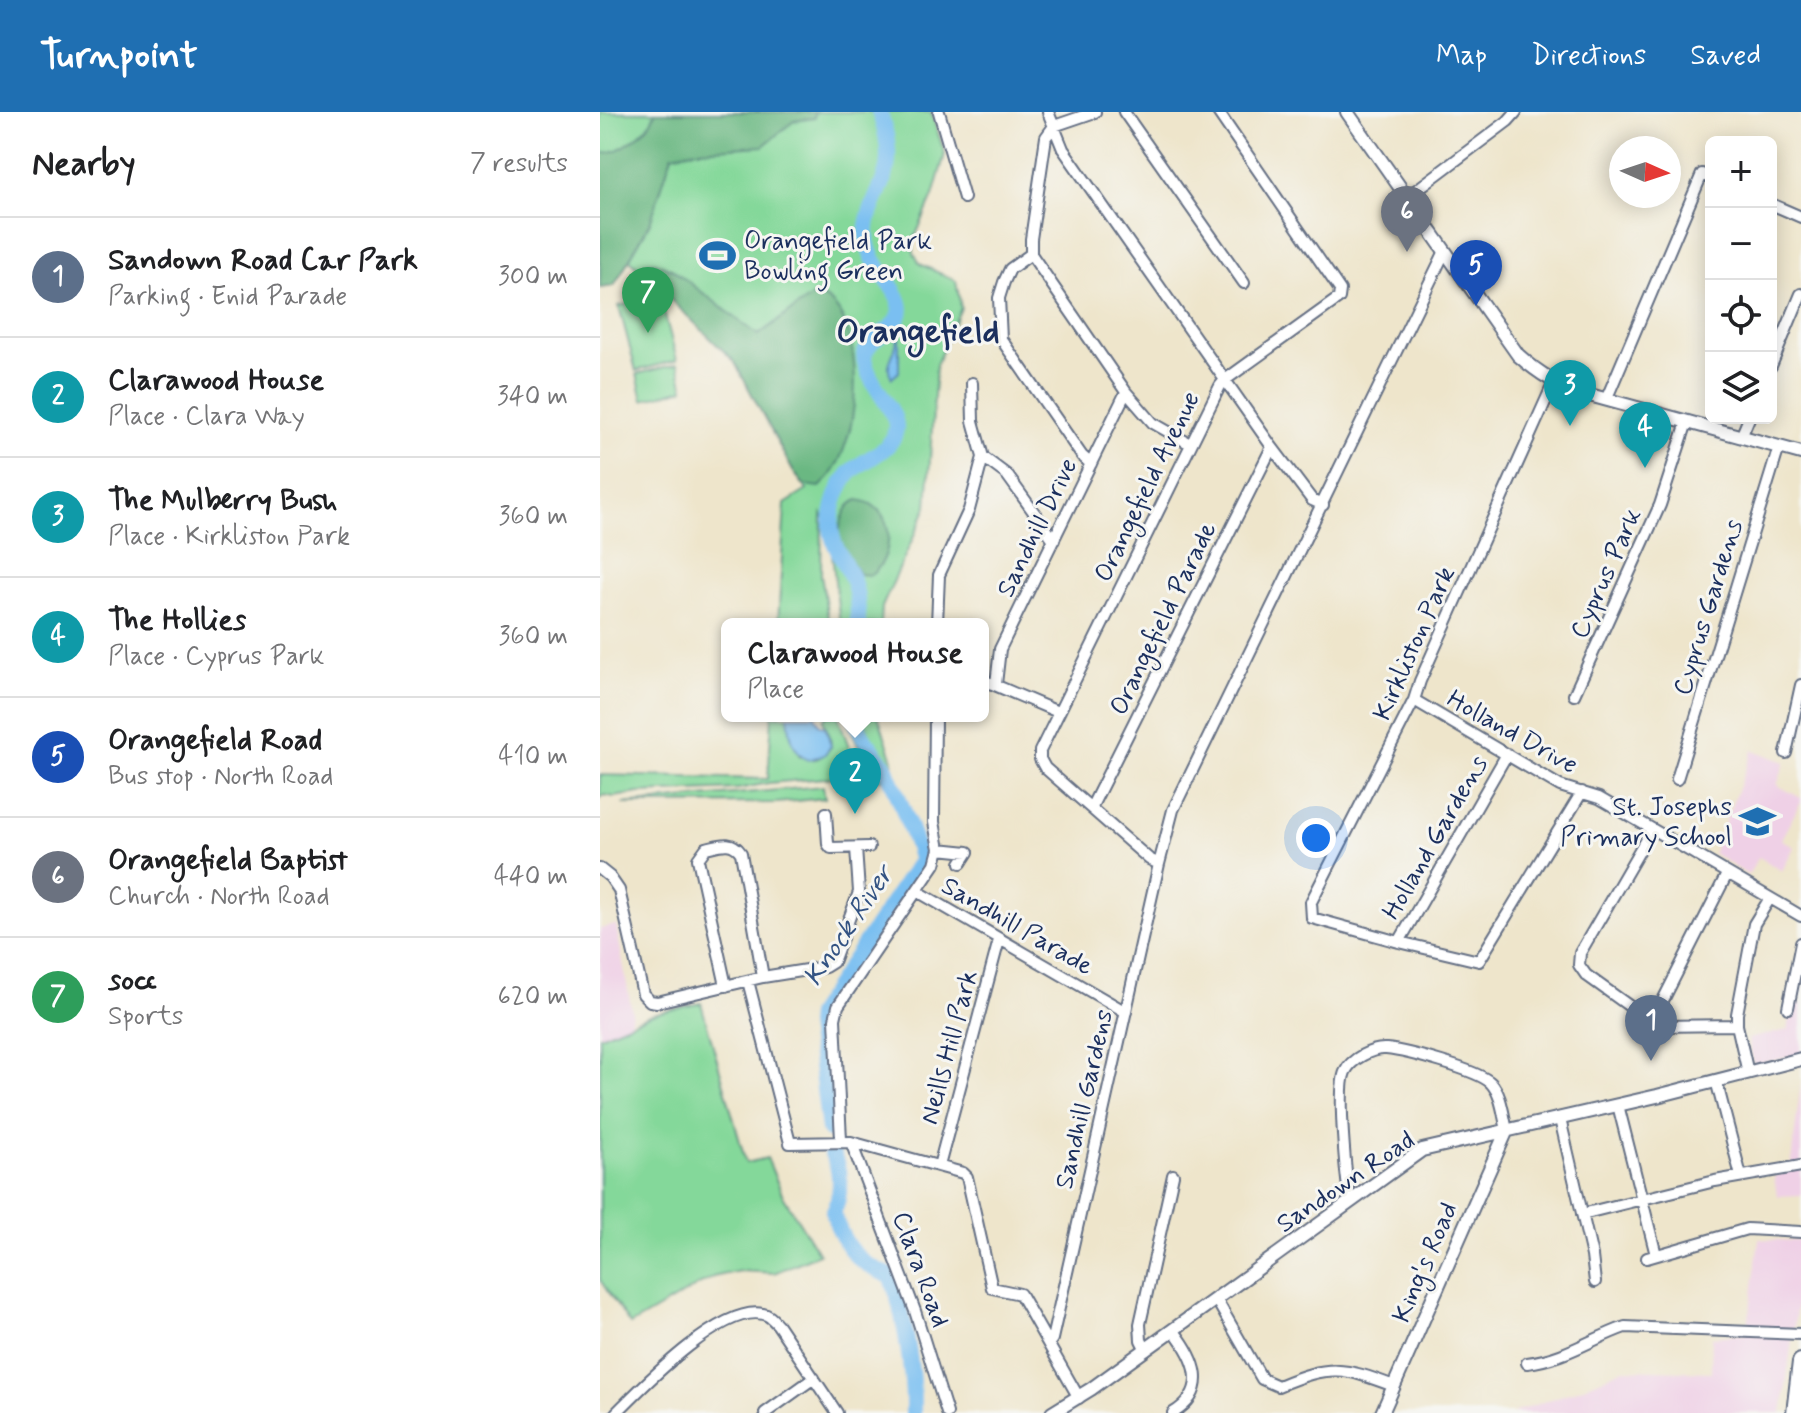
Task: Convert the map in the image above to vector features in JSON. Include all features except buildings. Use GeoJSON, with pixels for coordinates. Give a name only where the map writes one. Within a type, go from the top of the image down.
{"type":"FeatureCollection","features":[{"type":"Feature","properties":{"kind":"main road"},"geometry":{"type":"LineString","coordinates":[[1795,1413],[1801,1362]]}},
{"type":"Feature","properties":{"kind":"street"},"geometry":{"type":"LineString","coordinates":[[939,112],[964,198]]}},
{"type":"Feature","properties":{"kind":"street","name":"Orangefield Avenue"},"geometry":{"type":"LineString","coordinates":[[1048,112],[1063,149],[1225,380],[1190,444],[1040,751],[1045,768],[1149,859],[1159,864]]}},
{"type":"Feature","properties":{"kind":"street"},"geometry":{"type":"LineString","coordinates":[[1095,112],[1054,126],[1046,137],[1031,254],[1126,392],[1153,423],[1190,444]]}},
{"type":"Feature","properties":{"kind":"street"},"geometry":{"type":"LineString","coordinates":[[1124,112],[1244,283]]}},
{"type":"Feature","properties":{"kind":"street"},"geometry":{"type":"LineString","coordinates":[[1218,112],[1340,290],[1339,298],[1225,380],[1312,500],[1323,505]]}},
{"type":"Feature","properties":{"kind":"street"},"geometry":{"type":"LineString","coordinates":[[1347,112],[1508,342],[1529,365],[1554,382],[1606,400],[1801,453]]}},
{"type":"Feature","properties":{"kind":"street"},"geometry":{"type":"LineString","coordinates":[[1407,197],[1516,112]]}},
{"type":"Feature","properties":{"kind":"street"},"geometry":{"type":"LineString","coordinates":[[1606,400],[1702,174],[1705,175]]}},
{"type":"Feature","properties":{"kind":"street"},"geometry":{"type":"LineString","coordinates":[[1777,207],[1801,217]]}},
{"type":"Feature","properties":{"kind":"street","name":"Sandhill Gardens"},"geometry":{"type":"LineString","coordinates":[[1049,1343],[1173,810],[1445,251]]}},
{"type":"Feature","properties":{"kind":"street"},"geometry":{"type":"LineString","coordinates":[[1031,254],[1010,269],[1004,282],[999,298],[1001,339],[1082,456],[1091,464]]}},
{"type":"Feature","properties":{"kind":"street"},"geometry":{"type":"LineString","coordinates":[[1777,352],[1801,294]]}},
{"type":"Feature","properties":{"kind":"street","name":"Kirkliston Park"},"geometry":{"type":"LineString","coordinates":[[1399,942],[1312,918],[1311,902],[1414,700],[1425,668],[1554,382]]}},
{"type":"Feature","properties":{"kind":"street"},"geometry":{"type":"LineString","coordinates":[[937,618],[939,575],[969,510],[983,457],[973,421],[972,383]]}},
{"type":"Feature","properties":{"kind":"street","name":"Sandhill Drive"},"geometry":{"type":"LineString","coordinates":[[996,684],[1000,649],[1126,392]]}},
{"type":"Feature","properties":{"kind":"street","name":"Cyprus Park"},"geometry":{"type":"LineString","coordinates":[[1574,695],[1660,505],[1687,422]]}},
{"type":"Feature","properties":{"kind":"street"},"geometry":{"type":"LineString","coordinates":[[1741,437],[1746,424]]}},
{"type":"Feature","properties":{"kind":"street","name":"Orangefield Parade"},"geometry":{"type":"LineString","coordinates":[[1091,808],[1272,447]]}},
{"type":"Feature","properties":{"kind":"street","name":"Cyprus Gardens"},"geometry":{"type":"LineString","coordinates":[[1677,779],[1779,447]]}},
{"type":"Feature","properties":{"kind":"street"},"geometry":{"type":"LineString","coordinates":[[983,457],[1007,475],[1054,540]]}},
{"type":"Feature","properties":{"kind":"street"},"geometry":{"type":"LineString","coordinates":[[989,682],[1058,712]]}},
{"type":"Feature","properties":{"kind":"street"},"geometry":{"type":"LineString","coordinates":[[1786,753],[1796,730],[1801,685]]}},
{"type":"Feature","properties":{"kind":"street","name":"Holland Drive"},"geometry":{"type":"LineString","coordinates":[[1414,700],[1560,786],[1599,798],[1801,916]]}},
{"type":"Feature","properties":{"kind":"street"},"geometry":{"type":"LineString","coordinates":[[917,891],[935,864],[939,849],[934,822],[935,722]]}},
{"type":"Feature","properties":{"kind":"street","name":"Holland Gardens"},"geometry":{"type":"LineString","coordinates":[[1399,942],[1507,754]]}},
{"type":"Feature","properties":{"kind":"street"},"geometry":{"type":"LineString","coordinates":[[1399,942],[1479,961],[1483,958],[1582,792]]}},
{"type":"Feature","properties":{"kind":"street"},"geometry":{"type":"LineString","coordinates":[[826,813],[828,844],[831,848],[869,847]]}},
{"type":"Feature","properties":{"kind":"street"},"geometry":{"type":"LineString","coordinates":[[1652,829],[1580,953],[1581,970],[1652,1022],[1664,1027],[1737,1025]]}},
{"type":"Feature","properties":{"kind":"street"},"geometry":{"type":"LineString","coordinates":[[726,986],[698,859],[706,848],[729,843],[741,853],[763,977]]}},
{"type":"Feature","properties":{"kind":"street"},"geometry":{"type":"LineString","coordinates":[[600,869],[619,890],[643,994],[650,1001],[657,1002],[763,977],[825,967],[833,962],[859,892],[856,848]]}},
{"type":"Feature","properties":{"kind":"street"},"geometry":{"type":"LineString","coordinates":[[939,849],[968,852],[961,863]]}},
{"type":"Feature","properties":{"kind":"street"},"geometry":{"type":"LineString","coordinates":[[1652,1022],[1727,874]]}},
{"type":"Feature","properties":{"kind":"street","name":"Sandhill Parade"},"geometry":{"type":"LineString","coordinates":[[846,1141],[835,1019],[838,1006],[917,891],[1126,1012]]}},
{"type":"Feature","properties":{"kind":"street"},"geometry":{"type":"LineString","coordinates":[[1748,1073],[1737,1025],[1754,924],[1770,898]]}},
{"type":"Feature","properties":{"kind":"street","name":"Neills Hill Park"},"geometry":{"type":"LineString","coordinates":[[939,1166],[999,940]]}},
{"type":"Feature","properties":{"kind":"street"},"geometry":{"type":"LineString","coordinates":[[1788,1008],[1801,943]]}},
{"type":"Feature","properties":{"kind":"street"},"geometry":{"type":"LineString","coordinates":[[748,981],[790,1143],[846,1141],[939,1166],[967,1177],[992,1288],[1020,1294],[1079,1398]]}},
{"type":"Feature","properties":{"kind":"street"},"geometry":{"type":"LineString","coordinates":[[1350,1201],[1344,1073],[1356,1058],[1384,1049],[1470,1070],[1493,1086],[1507,1130]]}},
{"type":"Feature","properties":{"kind":"street","name":"Sandown Road"},"geometry":{"type":"LineString","coordinates":[[1052,1413],[1079,1398],[1174,1331],[1422,1150],[1801,1059]]}},
{"type":"Feature","properties":{"kind":"street"},"geometry":{"type":"LineString","coordinates":[[1716,1080],[1741,1176]]}},
{"type":"Feature","properties":{"kind":"street"},"geometry":{"type":"LineString","coordinates":[[1618,1105],[1641,1198],[1651,1257],[1747,1229],[1801,1232]]}},
{"type":"Feature","properties":{"kind":"street"},"geometry":{"type":"LineString","coordinates":[[1560,1119],[1592,1256],[1595,1282]]}},
{"type":"Feature","properties":{"kind":"street","name":"King's Road"},"geometry":{"type":"LineString","coordinates":[[1382,1413],[1507,1130]]}},
{"type":"Feature","properties":{"kind":"street","name":"Clara Road"},"geometry":{"type":"LineString","coordinates":[[846,1141],[915,1311],[947,1413]]}},
{"type":"Feature","properties":{"kind":"street"},"geometry":{"type":"LineString","coordinates":[[1582,1214],[1741,1176],[1801,1166]]}},
{"type":"Feature","properties":{"kind":"street"},"geometry":{"type":"LineString","coordinates":[[1146,1350],[1141,1340],[1140,1324],[1173,1175]]}},
{"type":"Feature","properties":{"kind":"street"},"geometry":{"type":"LineString","coordinates":[[1216,1299],[1262,1379],[1278,1386],[1311,1372],[1350,1370],[1394,1386]]}},
{"type":"Feature","properties":{"kind":"street"},"geometry":{"type":"LineString","coordinates":[[616,1413],[685,1349],[729,1320],[753,1312],[767,1314],[778,1325],[837,1413]]}},
{"type":"Feature","properties":{"kind":"street"},"geometry":{"type":"LineString","coordinates":[[1527,1363],[1549,1360],[1574,1351],[1599,1336],[1625,1327],[1801,1334]]}},
{"type":"Feature","properties":{"kind":"street"},"geometry":{"type":"LineString","coordinates":[[1173,1413],[1186,1405],[1191,1396],[1196,1366],[1192,1354],[1174,1331]]}},
{"type":"Feature","properties":{"kind":"street"},"geometry":{"type":"LineString","coordinates":[[765,1413],[814,1378]]}},
{"type":"Feature","properties":{"kind":"shaded area","name":"St. Josephs Primary School"},"geometry":{"type":"Polygon","coordinates":[[[1753,750],[1785,762],[1777,785],[1801,798],[1801,802],[1781,839],[1794,847],[1782,871],[1759,857],[1748,875],[1713,853],[1753,750]]]}},
{"type":"Feature","properties":{"kind":"shaded area"},"geometry":{"type":"Polygon","coordinates":[[[616,925],[632,1012],[630,1023],[600,1036],[600,929],[616,925]]]}},
{"type":"Feature","properties":{"kind":"shaded area"},"geometry":{"type":"Polygon","coordinates":[[[1795,1003],[1801,1004],[1801,1054],[1754,1065],[1748,1039],[1787,1030],[1795,1003]]]}},
{"type":"Feature","properties":{"kind":"shaded area"},"geometry":{"type":"Polygon","coordinates":[[[1801,1083],[1801,1195],[1777,1196],[1774,1176],[1790,1170],[1801,1083]]]}},
{"type":"Feature","properties":{"kind":"shaded area"},"geometry":{"type":"Polygon","coordinates":[[[1759,1239],[1801,1241],[1801,1275],[1782,1413],[1512,1413],[1624,1369],[1711,1372],[1712,1337],[1747,1334],[1759,1239]]]}},
{"type":"Feature","properties":{"kind":"green space"},"geometry":{"type":"Polygon","coordinates":[[[600,112],[931,112],[945,154],[933,196],[913,242],[914,253],[920,264],[956,281],[961,308],[936,365],[927,507],[882,607],[881,618],[860,618],[852,566],[822,514],[821,575],[828,618],[778,618],[785,504],[807,490],[793,471],[734,360],[600,231],[600,112]]]}},
{"type":"Feature","properties":{"kind":"green space"},"geometry":{"type":"Polygon","coordinates":[[[655,112],[815,112],[814,118],[794,121],[763,146],[697,150],[672,155],[650,223],[614,286],[600,288],[600,153],[625,146],[641,133],[655,112]]]}},
{"type":"Feature","properties":{"kind":"green space"},"geometry":{"type":"Polygon","coordinates":[[[655,262],[672,269],[758,335],[815,294],[830,302],[841,315],[853,354],[852,417],[838,462],[820,487],[804,485],[793,471],[734,361],[643,273],[646,263],[655,262]]]}},
{"type":"Feature","properties":{"kind":"green space"},"geometry":{"type":"Polygon","coordinates":[[[660,297],[677,360],[636,371],[619,306],[660,297]]]}},
{"type":"Feature","properties":{"kind":"green space"},"geometry":{"type":"Polygon","coordinates":[[[678,364],[684,389],[643,400],[637,374],[678,364]]]}},
{"type":"Feature","properties":{"kind":"green space"},"geometry":{"type":"Polygon","coordinates":[[[858,500],[879,511],[888,532],[885,556],[871,575],[859,574],[837,538],[846,511],[858,500]]]}},
{"type":"Feature","properties":{"kind":"green space"},"geometry":{"type":"Polygon","coordinates":[[[831,546],[848,584],[852,603],[853,618],[839,618],[831,546]]]}},
{"type":"Feature","properties":{"kind":"green space"},"geometry":{"type":"Polygon","coordinates":[[[772,722],[790,722],[799,755],[813,759],[821,757],[831,747],[824,722],[840,722],[854,761],[836,777],[738,789],[614,797],[605,795],[600,798],[600,775],[768,779],[772,722]]]}},
{"type":"Feature","properties":{"kind":"green space"},"geometry":{"type":"Polygon","coordinates":[[[848,722],[854,722],[864,747],[888,778],[846,782],[863,755],[848,722]]]}},
{"type":"Feature","properties":{"kind":"green space"},"geometry":{"type":"Polygon","coordinates":[[[865,722],[880,722],[893,760],[891,773],[872,744],[865,722]]]}},
{"type":"Feature","properties":{"kind":"green space"},"geometry":{"type":"Polygon","coordinates":[[[823,786],[825,798],[777,803],[623,804],[823,786]]]}},
{"type":"Feature","properties":{"kind":"green space"},"geometry":{"type":"Polygon","coordinates":[[[701,1003],[746,1163],[767,1158],[783,1196],[819,1254],[774,1273],[740,1271],[713,1277],[630,1325],[600,1280],[600,1036],[652,1014],[701,1003]]]}},
{"type":"Feature","properties":{"kind":"water"},"geometry":{"type":"Polygon","coordinates":[[[899,325],[899,372],[892,378],[889,365],[899,325]]]}},
{"type":"Feature","properties":{"kind":"water"},"geometry":{"type":"Polygon","coordinates":[[[789,722],[818,722],[826,728],[831,746],[824,755],[808,760],[798,751],[789,722]]]}},
{"type":"Feature","properties":{"kind":"waterway","name":"Knock River"},"geometry":{"type":"LineString","coordinates":[[858,618],[855,586],[836,547],[831,525],[842,484],[850,473],[885,448],[896,427],[891,411],[869,375],[864,355],[872,342],[897,320],[901,307],[872,257],[867,239],[868,221],[888,162],[886,136],[879,112]]}},
{"type":"Feature","properties":{"kind":"waterway","name":"Knock River"},"geometry":{"type":"LineString","coordinates":[[829,1130],[817,1015],[920,861],[887,770],[856,722]]}},
{"type":"Feature","properties":{"kind":"waterway","name":"Knock River"},"geometry":{"type":"LineString","coordinates":[[831,1152],[840,1182],[833,1213],[842,1235],[860,1259],[891,1276],[896,1290],[910,1361],[913,1412]]}},
{"type":"Feature","properties":{"kind":"place","name":"Orangefield Baptist"},"geometry":{"type":"Point","coordinates":[1407,252]}},
{"type":"Feature","properties":{"kind":"place","name":"Orangefield Park Bowling Green"},"geometry":{"type":"Point","coordinates":[718,255]}},
{"type":"Feature","properties":{"kind":"place","name":"Orangefield Road"},"geometry":{"type":"Point","coordinates":[1476,306]}},
{"type":"Feature","properties":{"kind":"place","name":"socc"},"geometry":{"type":"Point","coordinates":[648,333]}},
{"type":"Feature","properties":{"kind":"place","name":"The Mulberry Bush"},"geometry":{"type":"Point","coordinates":[1570,426]}},
{"type":"Feature","properties":{"kind":"place","name":"The Hollies"},"geometry":{"type":"Point","coordinates":[1645,468]}},
{"type":"Feature","properties":{"kind":"place","name":"Clarawood House"},"geometry":{"type":"Point","coordinates":[855,814]}},
{"type":"Feature","properties":{"kind":"place","name":"St. Josephs Primary School"},"geometry":{"type":"Point","coordinates":[1758,821]}},
{"type":"Feature","properties":{"kind":"place","name":"Sandown Road Car Park"},"geometry":{"type":"Point","coordinates":[1651,1061]}},
{"type":"Feature","properties":{"kind":"district","name":"Orangefield"},"geometry":{"type":"Point","coordinates":[918,330]}}]}
